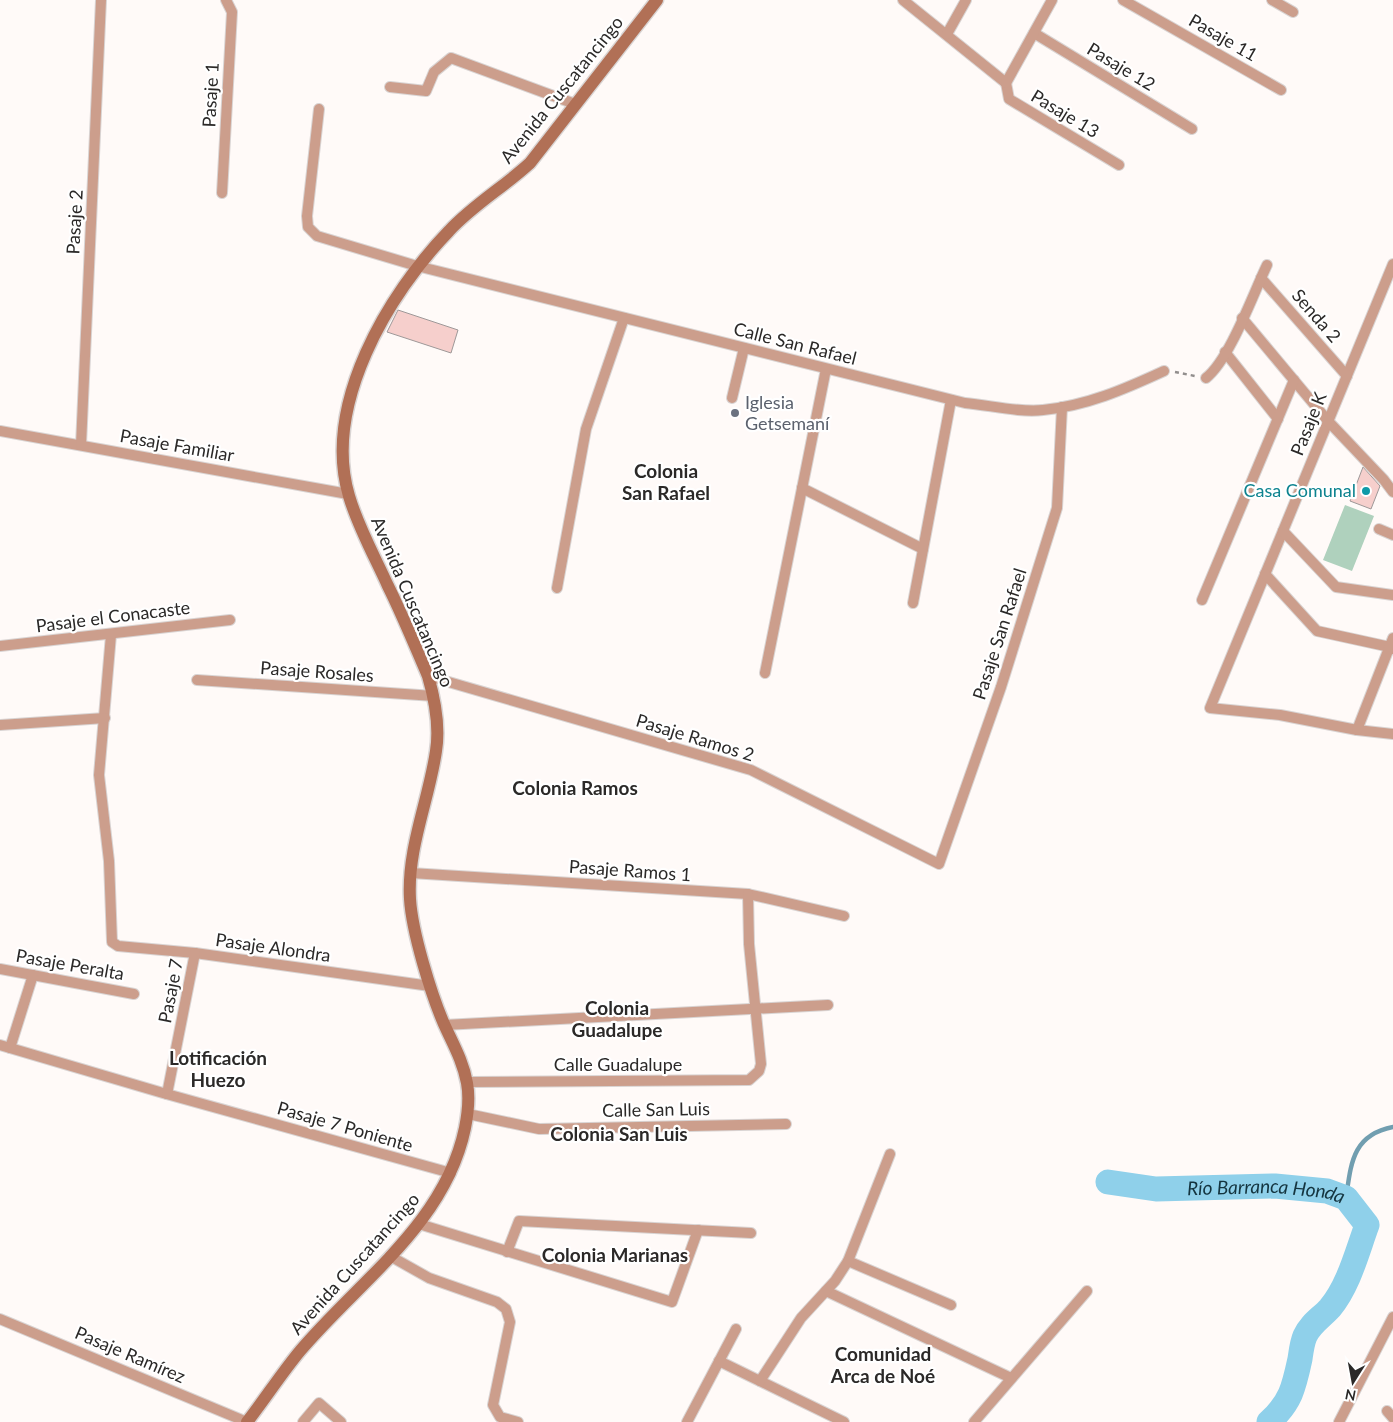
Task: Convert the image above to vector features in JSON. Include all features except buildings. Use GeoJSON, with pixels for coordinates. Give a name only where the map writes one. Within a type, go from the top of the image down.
{"type":"FeatureCollection","features":[{"type":"Feature","properties":{"kind":"street","name":"Pasaje 2"},"geometry":{"type":"LineString","coordinates":[[81,445],[101,0]]}},
{"type":"Feature","properties":{"kind":"street","name":"Pasaje 1"},"geometry":{"type":"LineString","coordinates":[[222,193],[232,12],[227,0]]}},
{"type":"Feature","properties":{"kind":"street","name":"Avenida Cuscatancingo"},"geometry":{"type":"LineString","coordinates":[[247,1422],[300,1351],[419,1224],[436,1200],[451,1173],[462,1142],[468,1114],[467,1082],[457,1048],[444,1025],[430,986],[410,900],[411,873],[419,824],[437,749],[434,696],[428,676],[348,494],[343,452],[348,404],[364,358],[382,318],[417,266],[450,230],[476,206],[509,182],[530,163],[657,0]]}},
{"type":"Feature","properties":{"kind":"street"},"geometry":{"type":"LineString","coordinates":[[903,0],[1006,83],[1052,0]]}},
{"type":"Feature","properties":{"kind":"street"},"geometry":{"type":"LineString","coordinates":[[947,34],[966,0]]}},
{"type":"Feature","properties":{"kind":"street","name":"Pasaje 11"},"geometry":{"type":"LineString","coordinates":[[1123,0],[1281,90]]}},
{"type":"Feature","properties":{"kind":"street"},"geometry":{"type":"LineString","coordinates":[[1272,0],[1293,12]]}},
{"type":"Feature","properties":{"kind":"street","name":"Pasaje 12"},"geometry":{"type":"LineString","coordinates":[[1034,34],[1192,129]]}},
{"type":"Feature","properties":{"kind":"street"},"geometry":{"type":"LineString","coordinates":[[390,87],[426,91],[434,72],[451,58],[575,104]]}},
{"type":"Feature","properties":{"kind":"street","name":"Pasaje 13"},"geometry":{"type":"LineString","coordinates":[[1006,83],[1009,99],[1119,165]]}},
{"type":"Feature","properties":{"kind":"street"},"geometry":{"type":"LineString","coordinates":[[319,109],[307,216],[308,227],[317,236],[417,266]]}},
{"type":"Feature","properties":{"kind":"street","name":"Pasaje K"},"geometry":{"type":"LineString","coordinates":[[1357,730],[1280,715],[1210,708],[1393,264]]}},
{"type":"Feature","properties":{"kind":"street","name":"Calle San Rafael"},"geometry":{"type":"LineString","coordinates":[[417,266],[952,400],[1041,410],[1062,407],[1121,391],[1164,370]]}},
{"type":"Feature","properties":{"kind":"street"},"geometry":{"type":"LineString","coordinates":[[1206,378],[1225,352],[1267,266]]}},
{"type":"Feature","properties":{"kind":"street","name":"Senda 2"},"geometry":{"type":"LineString","coordinates":[[1261,278],[1347,376]]}},
{"type":"Feature","properties":{"kind":"street"},"geometry":{"type":"LineString","coordinates":[[557,588],[586,429],[624,318]]}},
{"type":"Feature","properties":{"kind":"street"},"geometry":{"type":"LineString","coordinates":[[1242,318],[1328,422],[1384,480],[1393,492]]}},
{"type":"Feature","properties":{"kind":"street"},"geometry":{"type":"LineString","coordinates":[[732,398],[744,348]]}},
{"type":"Feature","properties":{"kind":"street"},"geometry":{"type":"LineString","coordinates":[[1225,352],[1278,419]]}},
{"type":"Feature","properties":{"kind":"street"},"geometry":{"type":"LineString","coordinates":[[764,673],[826,369]]}},
{"type":"Feature","properties":{"kind":"street"},"geometry":{"type":"LineString","coordinates":[[1202,600],[1294,380]]}},
{"type":"Feature","properties":{"kind":"street"},"geometry":{"type":"LineString","coordinates":[[913,603],[952,400]]}},
{"type":"Feature","properties":{"kind":"street","name":"Pasaje San Rafael"},"geometry":{"type":"LineString","coordinates":[[939,864],[1001,687],[1056,508],[1062,407]]}},
{"type":"Feature","properties":{"kind":"street","name":"Pasaje Familiar"},"geometry":{"type":"LineString","coordinates":[[0,431],[348,494]]}},
{"type":"Feature","properties":{"kind":"street"},"geometry":{"type":"LineString","coordinates":[[802,488],[923,549]]}},
{"type":"Feature","properties":{"kind":"street"},"geometry":{"type":"LineString","coordinates":[[1379,529],[1393,535]]}},
{"type":"Feature","properties":{"kind":"street"},"geometry":{"type":"LineString","coordinates":[[1283,531],[1336,587],[1393,595]]}},
{"type":"Feature","properties":{"kind":"street"},"geometry":{"type":"LineString","coordinates":[[1265,574],[1317,630],[1392,645],[1357,730],[1393,734]]}},
{"type":"Feature","properties":{"kind":"street","name":"Pasaje el Conacaste"},"geometry":{"type":"LineString","coordinates":[[0,646],[230,620]]}},
{"type":"Feature","properties":{"kind":"street"},"geometry":{"type":"LineString","coordinates":[[0,726],[105,718],[111,634]]}},
{"type":"Feature","properties":{"kind":"street","name":"Pasaje Ramos 2"},"geometry":{"type":"LineString","coordinates":[[428,676],[751,770],[939,864]]}},
{"type":"Feature","properties":{"kind":"street","name":"Pasaje Rosales"},"geometry":{"type":"LineString","coordinates":[[198,680],[434,696]]}},
{"type":"Feature","properties":{"kind":"street","name":"Pasaje Alondra"},"geometry":{"type":"LineString","coordinates":[[105,718],[99,775],[110,861],[112,942],[118,946],[195,953],[430,986]]}},
{"type":"Feature","properties":{"kind":"street","name":"Pasaje Ramos 1"},"geometry":{"type":"LineString","coordinates":[[411,873],[748,894],[844,916]]}},
{"type":"Feature","properties":{"kind":"street"},"geometry":{"type":"LineString","coordinates":[[748,894],[749,944],[756,1008]]}},
{"type":"Feature","properties":{"kind":"street","name":"Pasaje 7"},"geometry":{"type":"LineString","coordinates":[[167,1094],[195,953]]}},
{"type":"Feature","properties":{"kind":"street","name":"Pasaje Peralta"},"geometry":{"type":"LineString","coordinates":[[0,969],[134,994]]}},
{"type":"Feature","properties":{"kind":"street"},"geometry":{"type":"LineString","coordinates":[[5,1047],[34,975]]}},
{"type":"Feature","properties":{"kind":"street"},"geometry":{"type":"LineString","coordinates":[[444,1025],[828,1005]]}},
{"type":"Feature","properties":{"kind":"street","name":"Calle Guadalupe"},"geometry":{"type":"LineString","coordinates":[[467,1082],[740,1082],[749,1080],[754,1076],[761,1064],[756,1008]]}},
{"type":"Feature","properties":{"kind":"street","name":"Pasaje 7 Poniente"},"geometry":{"type":"LineString","coordinates":[[5,1047],[451,1173]]}},
{"type":"Feature","properties":{"kind":"street","name":"Calle San Luis"},"geometry":{"type":"LineString","coordinates":[[468,1114],[539,1129],[786,1124]]}},
{"type":"Feature","properties":{"kind":"street"},"geometry":{"type":"LineString","coordinates":[[760,1381],[801,1318],[826,1291],[848,1261],[890,1154]]}},
{"type":"Feature","properties":{"kind":"street"},"geometry":{"type":"LineString","coordinates":[[507,1252],[519,1221],[751,1233]]}},
{"type":"Feature","properties":{"kind":"street"},"geometry":{"type":"LineString","coordinates":[[419,1224],[672,1302],[698,1230]]}},
{"type":"Feature","properties":{"kind":"street"},"geometry":{"type":"LineString","coordinates":[[390,1256],[428,1278],[496,1302],[506,1308],[510,1322],[493,1405],[499,1418],[518,1422]]}},
{"type":"Feature","properties":{"kind":"street"},"geometry":{"type":"LineString","coordinates":[[848,1261],[952,1306]]}},
{"type":"Feature","properties":{"kind":"street"},"geometry":{"type":"LineString","coordinates":[[826,1291],[1011,1378]]}},
{"type":"Feature","properties":{"kind":"street"},"geometry":{"type":"LineString","coordinates":[[974,1422],[1087,1291]]}},
{"type":"Feature","properties":{"kind":"street"},"geometry":{"type":"LineString","coordinates":[[1339,1422],[1393,1317]]}},
{"type":"Feature","properties":{"kind":"street","name":"Pasaje Ramírez"},"geometry":{"type":"LineString","coordinates":[[0,1318],[247,1422]]}},
{"type":"Feature","properties":{"kind":"street"},"geometry":{"type":"LineString","coordinates":[[687,1422],[736,1329]]}},
{"type":"Feature","properties":{"kind":"street"},"geometry":{"type":"LineString","coordinates":[[719,1361],[844,1422]]}},
{"type":"Feature","properties":{"kind":"street"},"geometry":{"type":"LineString","coordinates":[[303,1422],[318,1403],[341,1422]]}},
{"type":"Feature","properties":{"kind":"path"},"geometry":{"type":"LineString","coordinates":[[1164,370],[1206,378]]}},
{"type":"Feature","properties":{"kind":"green space"},"geometry":{"type":"Polygon","coordinates":[[[1345,505],[1374,516],[1352,571],[1323,560],[1345,505]]]}},
{"type":"Feature","properties":{"kind":"waterway"},"geometry":{"type":"LineString","coordinates":[[1346,1198],[1352,1163],[1361,1144],[1379,1131],[1393,1127]]}},
{"type":"Feature","properties":{"kind":"waterway","name":"Río Barranca Honda"},"geometry":{"type":"LineString","coordinates":[[1108,1182],[1156,1189],[1275,1186],[1327,1191],[1346,1198],[1367,1225],[1352,1268],[1337,1299],[1307,1331],[1302,1345],[1296,1378],[1287,1401],[1269,1422]]}},
{"type":"Feature","properties":{"kind":"place","name":"Iglesia Getsemaní"},"geometry":{"type":"Point","coordinates":[735,413]}},
{"type":"Feature","properties":{"kind":"place","name":"Casa Comunal"},"geometry":{"type":"Point","coordinates":[1366,491]}},
{"type":"Feature","properties":{"kind":"district","name":"Colonia San Rafael"},"geometry":{"type":"Point","coordinates":[666,482]}},
{"type":"Feature","properties":{"kind":"district","name":"Colonia Ramos"},"geometry":{"type":"Point","coordinates":[575,788]}},
{"type":"Feature","properties":{"kind":"district","name":"Colonia Guadalupe"},"geometry":{"type":"Point","coordinates":[617,1019]}},
{"type":"Feature","properties":{"kind":"district","name":"Lotificación Huezo"},"geometry":{"type":"Point","coordinates":[218,1069]}},
{"type":"Feature","properties":{"kind":"district","name":"Colonia San Luis"},"geometry":{"type":"Point","coordinates":[619,1134]}},
{"type":"Feature","properties":{"kind":"district","name":"Colonia Marianas"},"geometry":{"type":"Point","coordinates":[615,1255]}},
{"type":"Feature","properties":{"kind":"district","name":"Comunidad Arca de Noé"},"geometry":{"type":"Point","coordinates":[883,1365]}}]}
